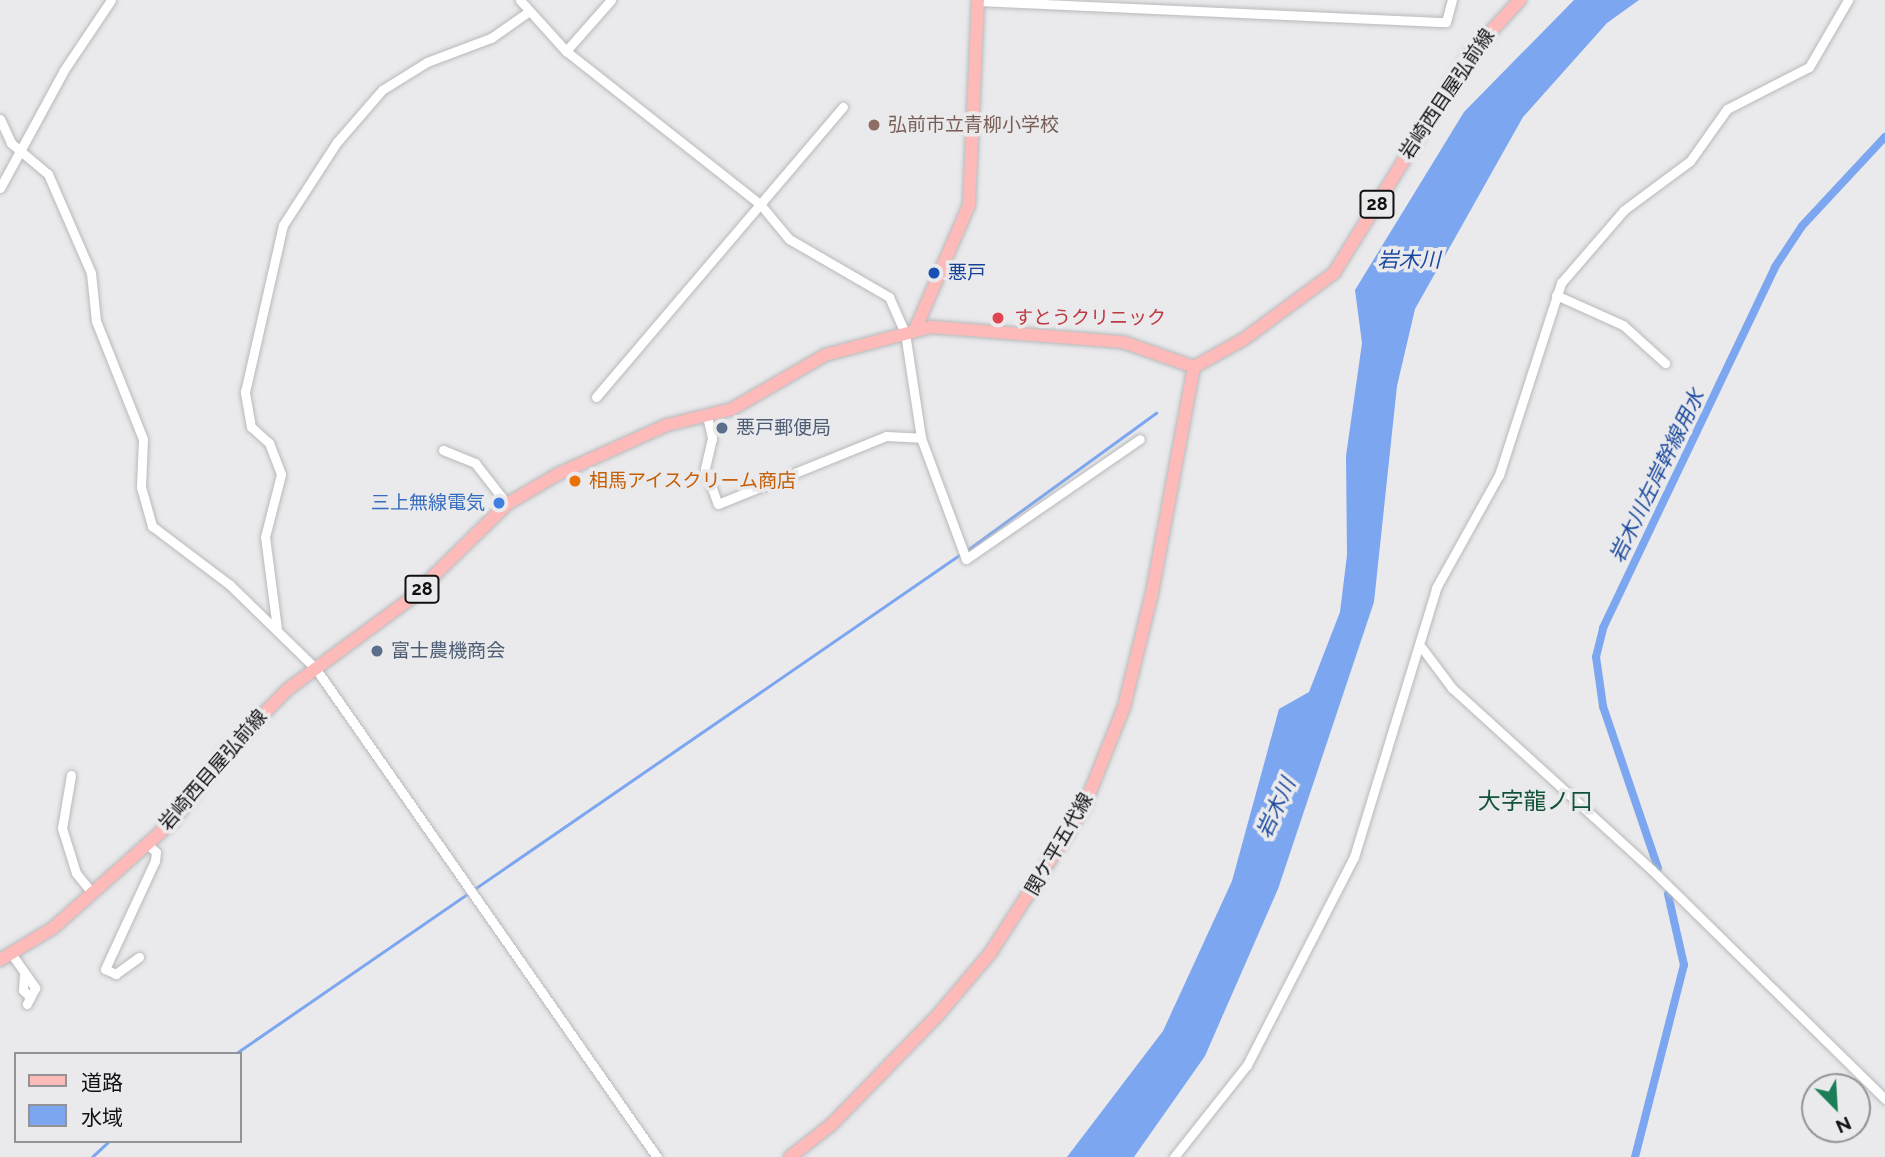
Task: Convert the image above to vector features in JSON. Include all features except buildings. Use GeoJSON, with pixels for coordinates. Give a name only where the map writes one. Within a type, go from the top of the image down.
{"type":"FeatureCollection","features":[{"type":"Feature","properties":{"kind":"main road"},"geometry":{"type":"LineString","coordinates":[[910,331],[969,205],[978,0]]}},
{"type":"Feature","properties":{"kind":"main road","name":"岩崎西目屋弘前線"},"geometry":{"type":"LineString","coordinates":[[6,958],[53,928],[90,890],[190,803],[260,715],[316,669],[411,599],[507,504],[646,433],[741,405],[825,355],[910,331],[948,326],[1123,342],[1194,367],[1285,312],[1334,273],[1469,55],[1520,0]]}},
{"type":"Feature","properties":{"kind":"main road","name":"関ケ平五代線"},"geometry":{"type":"LineString","coordinates":[[790,1157],[831,1125],[937,1016],[990,952],[1084,807],[1124,706],[1140,643],[1194,367]]}},
{"type":"Feature","properties":{"kind":"street"},"geometry":{"type":"LineString","coordinates":[[0,188],[111,0]]}},
{"type":"Feature","properties":{"kind":"street"},"geometry":{"type":"LineString","coordinates":[[520,0],[566,51],[760,204],[789,239],[884,291],[910,331],[921,438],[966,559],[1140,439]]}},
{"type":"Feature","properties":{"kind":"street"},"geometry":{"type":"LineString","coordinates":[[566,51],[611,0]]}},
{"type":"Feature","properties":{"kind":"street"},"geometry":{"type":"LineString","coordinates":[[978,0],[1446,22],[1452,0]]}},
{"type":"Feature","properties":{"kind":"street"},"geometry":{"type":"LineString","coordinates":[[1177,1156],[1247,1065],[1354,857],[1422,648],[1436,588],[1499,475],[1556,295],[1579,257],[1624,210],[1690,161],[1727,109],[1809,66],[1848,0]]}},
{"type":"Feature","properties":{"kind":"street"},"geometry":{"type":"LineString","coordinates":[[277,629],[265,537],[281,474],[269,443],[251,427],[245,392],[283,225],[337,142],[382,90],[427,62],[491,38],[528,12]]}},
{"type":"Feature","properties":{"kind":"street"},"geometry":{"type":"LineString","coordinates":[[596,397],[844,107]]}},
{"type":"Feature","properties":{"kind":"street"},"geometry":{"type":"LineString","coordinates":[[0,119],[5,136],[48,174],[91,273],[96,321],[140,426],[141,487],[152,526],[277,629],[316,669],[657,1157]]}},
{"type":"Feature","properties":{"kind":"street"},"geometry":{"type":"LineString","coordinates":[[1556,295],[1623,325],[1665,363]]}},
{"type":"Feature","properties":{"kind":"street"},"geometry":{"type":"LineString","coordinates":[[707,416],[712,438],[705,469],[718,504],[886,436],[921,438]]}},
{"type":"Feature","properties":{"kind":"street"},"geometry":{"type":"LineString","coordinates":[[443,450],[475,463],[507,504]]}},
{"type":"Feature","properties":{"kind":"street"},"geometry":{"type":"LineString","coordinates":[[1422,648],[1452,688],[1652,870],[1885,1099]]}},
{"type":"Feature","properties":{"kind":"street"},"geometry":{"type":"LineString","coordinates":[[71,775],[62,828],[76,873],[90,890]]}},
{"type":"Feature","properties":{"kind":"street"},"geometry":{"type":"LineString","coordinates":[[139,957],[116,974],[105,969],[155,861],[156,852],[146,843]]}},
{"type":"Feature","properties":{"kind":"street"},"geometry":{"type":"LineString","coordinates":[[6,958],[35,988],[29,1000]]}},
{"type":"Feature","properties":{"kind":"water","name":"岩木川"},"geometry":{"type":"Polygon","coordinates":[[[1574,0],[1639,0],[1607,23],[1523,117],[1415,309],[1397,386],[1374,602],[1278,889],[1205,1056],[1134,1157],[1067,1157],[1163,1031],[1232,881],[1279,709],[1309,692],[1340,612],[1347,555],[1346,456],[1362,343],[1355,290],[1464,112],[1574,0]]]}},
{"type":"Feature","properties":{"kind":"waterway","name":"岩木川左岸幹線用水"},"geometry":{"type":"LineString","coordinates":[[1658,868],[1603,706],[1596,657],[1603,628],[1775,267],[1802,226],[1885,137]]}},
{"type":"Feature","properties":{"kind":"waterway"},"geometry":{"type":"LineString","coordinates":[[966,551],[1156,413]]}},
{"type":"Feature","properties":{"kind":"waterway"},"geometry":{"type":"LineString","coordinates":[[238,1052],[961,554]]}},
{"type":"Feature","properties":{"kind":"waterway","name":"岩木川左岸幹線用水"},"geometry":{"type":"LineString","coordinates":[[1635,1157],[1684,965],[1668,894]]}},
{"type":"Feature","properties":{"kind":"waterway"},"geometry":{"type":"LineString","coordinates":[[92,1157],[107,1143]]}},
{"type":"Feature","properties":{"kind":"place","name":"弘前市立青柳小学校"},"geometry":{"type":"Point","coordinates":[874,125]}},
{"type":"Feature","properties":{"kind":"place","name":"悪戸"},"geometry":{"type":"Point","coordinates":[934,273]}},
{"type":"Feature","properties":{"kind":"place","name":"すとうクリニック"},"geometry":{"type":"Point","coordinates":[998,318]}},
{"type":"Feature","properties":{"kind":"place","name":"悪戸郵便局"},"geometry":{"type":"Point","coordinates":[722,428]}},
{"type":"Feature","properties":{"kind":"place","name":"相馬アイスクリーム商店"},"geometry":{"type":"Point","coordinates":[575,481]}},
{"type":"Feature","properties":{"kind":"place","name":"三上無線電気"},"geometry":{"type":"Point","coordinates":[499,503]}},
{"type":"Feature","properties":{"kind":"place","name":"富士農機商会"},"geometry":{"type":"Point","coordinates":[377,651]}},
{"type":"Feature","properties":{"kind":"district","name":"大字龍ノ口"},"geometry":{"type":"Point","coordinates":[1535,801]}}]}
